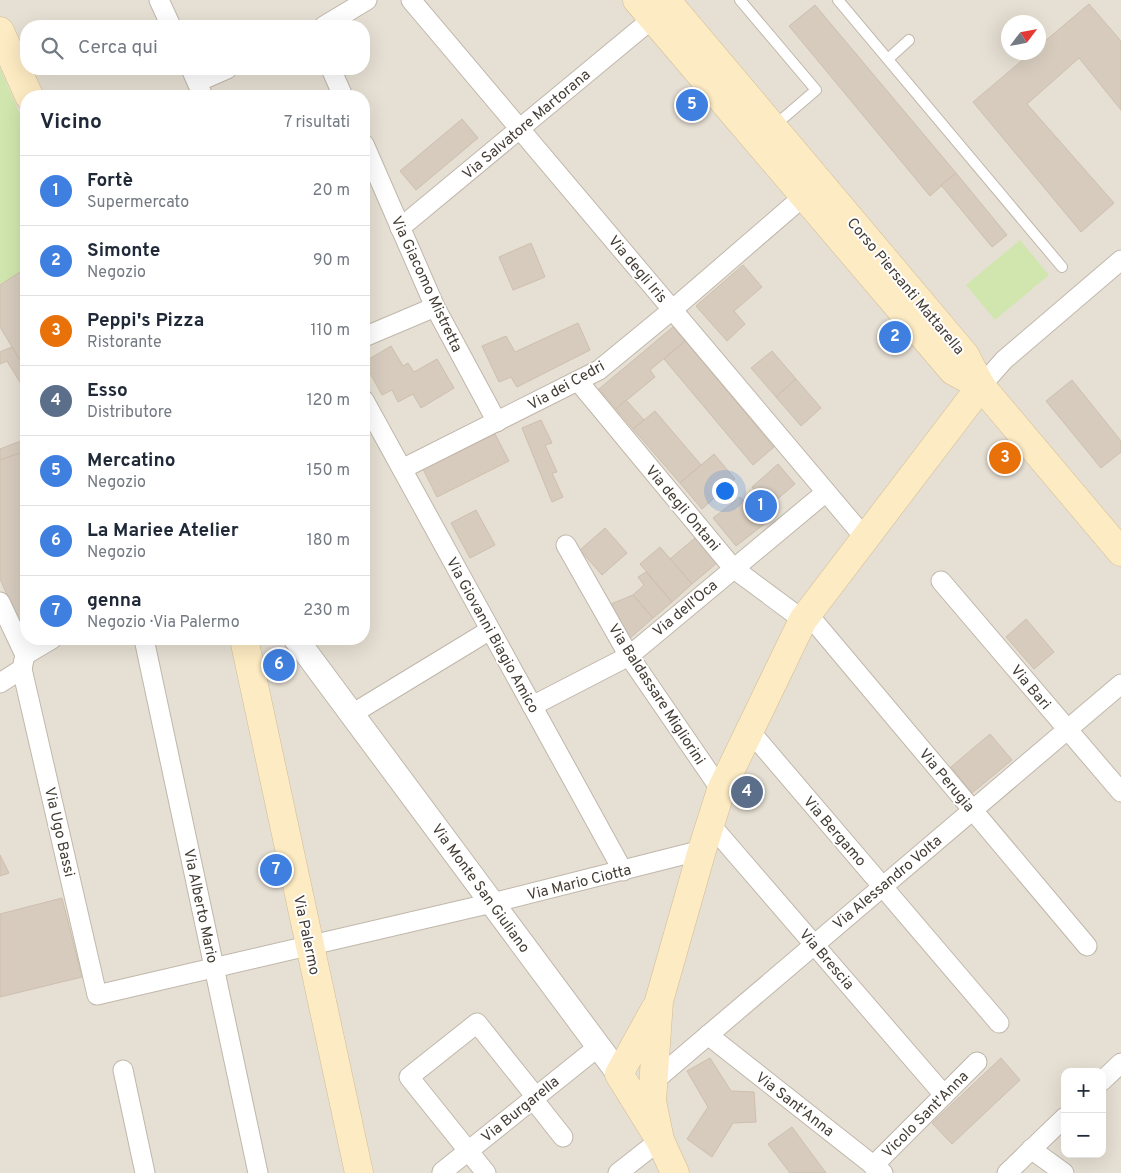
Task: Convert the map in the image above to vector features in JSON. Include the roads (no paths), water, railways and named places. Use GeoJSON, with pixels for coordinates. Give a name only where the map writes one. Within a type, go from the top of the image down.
{"type":"FeatureCollection","features":[{"type":"Feature","properties":{"kind":"main road","name":"Corso Piersanti Mattarella"},"geometry":{"type":"LineString","coordinates":[[652,6],[965,355],[981,386]]}},
{"type":"Feature","properties":{"kind":"main road"},"geometry":{"type":"LineString","coordinates":[[0,32],[25,90]]}},
{"type":"Feature","properties":{"kind":"main road","name":"Corso Piersanti Mattarella"},"geometry":{"type":"LineString","coordinates":[[765,134],[804,196],[953,371],[981,386]]}},
{"type":"Feature","properties":{"kind":"main road"},"geometry":{"type":"LineString","coordinates":[[675,1173],[660,1140],[652,1101],[659,1001],[721,790],[805,616],[981,386],[1121,552]]}},
{"type":"Feature","properties":{"kind":"main road","name":"Via Palermo"},"geometry":{"type":"LineString","coordinates":[[245,645],[359,1173]]}},
{"type":"Feature","properties":{"kind":"main road"},"geometry":{"type":"LineString","coordinates":[[619,1074],[659,1001]]}},
{"type":"Feature","properties":{"kind":"main road","name":"Via Monte San Giuliano"},"geometry":{"type":"LineString","coordinates":[[619,1074],[660,1140]]}},
{"type":"Feature","properties":{"kind":"street"},"geometry":{"type":"LineString","coordinates":[[159,0],[168,20]]}},
{"type":"Feature","properties":{"kind":"street"},"geometry":{"type":"LineString","coordinates":[[334,20],[367,0]]}},
{"type":"Feature","properties":{"kind":"street","name":"Via degli Iris"},"geometry":{"type":"LineString","coordinates":[[411,0],[521,128],[865,538]]}},
{"type":"Feature","properties":{"kind":"street","name":"Via Salvatore Martorana"},"geometry":{"type":"LineString","coordinates":[[400,228],[521,128],[652,6]]}},
{"type":"Feature","properties":{"kind":"street"},"geometry":{"type":"LineString","coordinates":[[197,82],[214,75]]}},
{"type":"Feature","properties":{"kind":"street"},"geometry":{"type":"LineString","coordinates":[[334,75],[340,90]]}},
{"type":"Feature","properties":{"kind":"street","name":"Via Giacomo Mistretta"},"geometry":{"type":"LineString","coordinates":[[370,158],[435,307],[497,422]]}},
{"type":"Feature","properties":{"kind":"street","name":"Via dei Cedri"},"geometry":{"type":"LineString","coordinates":[[402,469],[599,370],[804,196]]}},
{"type":"Feature","properties":{"kind":"street"},"geometry":{"type":"LineString","coordinates":[[981,386],[1004,360],[1121,260]]}},
{"type":"Feature","properties":{"kind":"street"},"geometry":{"type":"LineString","coordinates":[[370,334],[435,307]]}},
{"type":"Feature","properties":{"kind":"street","name":"Via degli Ontani"},"geometry":{"type":"LineString","coordinates":[[578,381],[733,568],[805,616]]}},
{"type":"Feature","properties":{"kind":"street","name":"Via Giovanni Biagio Amico"},"geometry":{"type":"LineString","coordinates":[[370,413],[623,871]]}},
{"type":"Feature","properties":{"kind":"street","name":"Via dell'Oca"},"geometry":{"type":"LineString","coordinates":[[532,706],[629,656],[826,492]]}},
{"type":"Feature","properties":{"kind":"street","name":"Via Baldassare Migliorini"},"geometry":{"type":"LineString","coordinates":[[566,545],[629,656],[721,790]]}},
{"type":"Feature","properties":{"kind":"street","name":"Via Bari"},"geometry":{"type":"LineString","coordinates":[[941,581],[1121,792]]}},
{"type":"Feature","properties":{"kind":"street","name":"Via Ugo Bassi"},"geometry":{"type":"LineString","coordinates":[[0,602],[24,662],[97,995]]}},
{"type":"Feature","properties":{"kind":"street","name":"Via Perugia"},"geometry":{"type":"LineString","coordinates":[[805,616],[1087,946]]}},
{"type":"Feature","properties":{"kind":"street"},"geometry":{"type":"LineString","coordinates":[[352,714],[490,630]]}},
{"type":"Feature","properties":{"kind":"street"},"geometry":{"type":"LineString","coordinates":[[0,683],[45,645]]}},
{"type":"Feature","properties":{"kind":"street","name":"Via Alberto Mario"},"geometry":{"type":"LineString","coordinates":[[145,645],[258,1173]]}},
{"type":"Feature","properties":{"kind":"street","name":"Via Monte San Giuliano"},"geometry":{"type":"LineString","coordinates":[[300,645],[619,1074]]}},
{"type":"Feature","properties":{"kind":"street","name":"Via Alessandro Volta"},"geometry":{"type":"LineString","coordinates":[[653,1082],[1121,684]]}},
{"type":"Feature","properties":{"kind":"street","name":"Via Bergamo"},"geometry":{"type":"LineString","coordinates":[[749,730],[999,1023]]}},
{"type":"Feature","properties":{"kind":"street","name":"Via Brescia"},"geometry":{"type":"LineString","coordinates":[[710,824],[944,1094]]}},
{"type":"Feature","properties":{"kind":"street","name":"Via Mario Ciotta"},"geometry":{"type":"LineString","coordinates":[[97,995],[310,947],[702,850]]}},
{"type":"Feature","properties":{"kind":"street"},"geometry":{"type":"LineString","coordinates":[[486,1173],[409,1077],[477,1023],[563,1137]]}},
{"type":"Feature","properties":{"kind":"street","name":"Via Sant'Anna"},"geometry":{"type":"LineString","coordinates":[[708,1035],[878,1170]]}},
{"type":"Feature","properties":{"kind":"street","name":"Via Burgarella"},"geometry":{"type":"LineString","coordinates":[[442,1172],[598,1046]]}},
{"type":"Feature","properties":{"kind":"street","name":"Vicolo Sant'Anna"},"geometry":{"type":"LineString","coordinates":[[878,1170],[944,1094],[977,1062]]}},
{"type":"Feature","properties":{"kind":"street"},"geometry":{"type":"LineString","coordinates":[[1106,1077],[1121,1063]]}},
{"type":"Feature","properties":{"kind":"street"},"geometry":{"type":"LineString","coordinates":[[124,1070],[145,1173]]}},
{"type":"Feature","properties":{"kind":"street"},"geometry":{"type":"LineString","coordinates":[[1007,1173],[1061,1121]]}},
{"type":"Feature","properties":{"kind":"street"},"geometry":{"type":"LineString","coordinates":[[618,1173],[660,1140]]}},
{"type":"Feature","properties":{"kind":"street"},"geometry":{"type":"LineString","coordinates":[[1031,1149],[1064,1173]]}},
{"type":"Feature","properties":{"kind":"lane"},"geometry":{"type":"LineString","coordinates":[[740,0],[816,90],[765,134]]}},
{"type":"Feature","properties":{"kind":"lane"},"geometry":{"type":"LineString","coordinates":[[838,0],[1062,267]]}},
{"type":"Feature","properties":{"kind":"lane"},"geometry":{"type":"LineString","coordinates":[[888,59],[909,40]]}},
{"type":"Feature","properties":{"kind":"place","name":"Mercatino"},"geometry":{"type":"Point","coordinates":[692,105]}},
{"type":"Feature","properties":{"kind":"place","name":"Simonte"},"geometry":{"type":"Point","coordinates":[895,337]}},
{"type":"Feature","properties":{"kind":"place","name":"Peppi's Pizza"},"geometry":{"type":"Point","coordinates":[1005,458]}},
{"type":"Feature","properties":{"kind":"place","name":"Fortè"},"geometry":{"type":"Point","coordinates":[761,506]}},
{"type":"Feature","properties":{"kind":"place","name":"La Mariee Atelier"},"geometry":{"type":"Point","coordinates":[279,665]}},
{"type":"Feature","properties":{"kind":"place","name":"Esso"},"geometry":{"type":"Point","coordinates":[747,792]}},
{"type":"Feature","properties":{"kind":"place","name":"genna"},"geometry":{"type":"Point","coordinates":[276,870]}}]}
